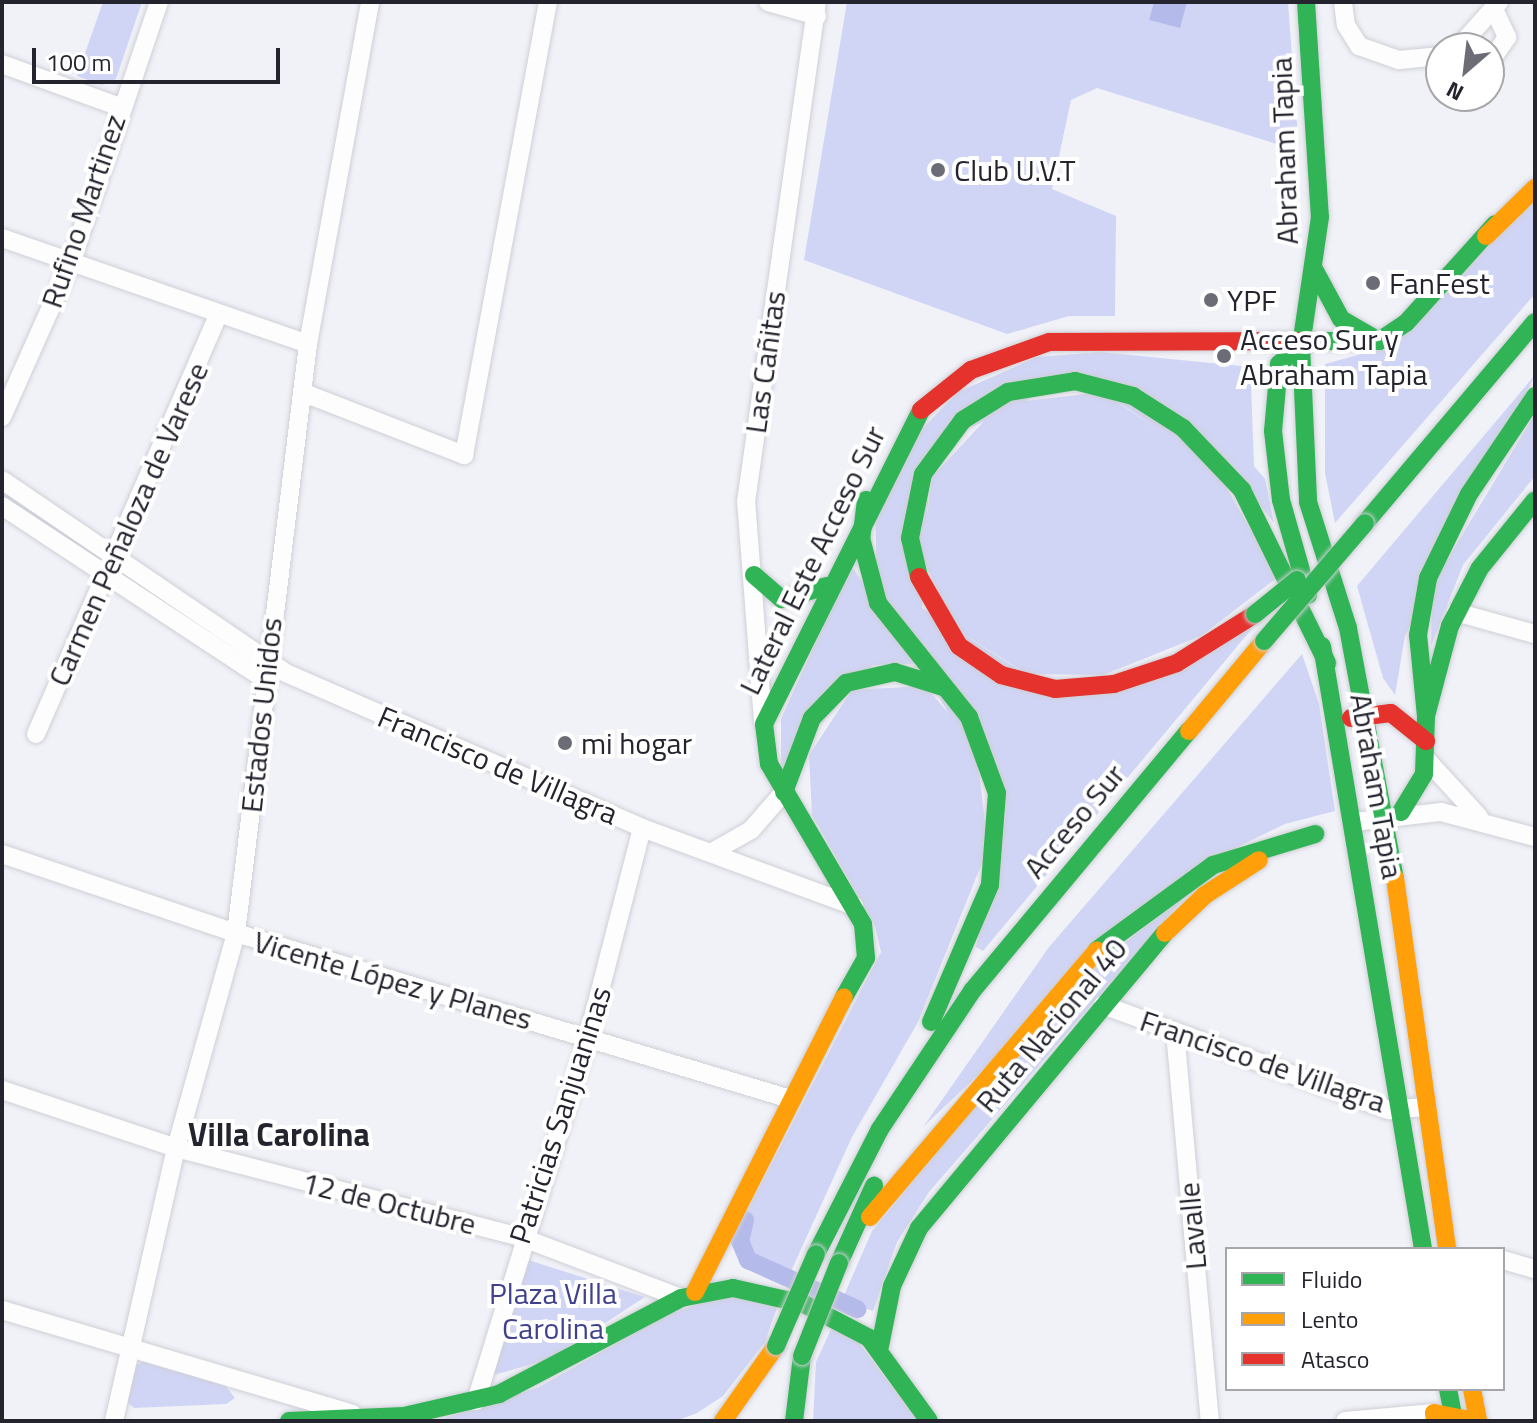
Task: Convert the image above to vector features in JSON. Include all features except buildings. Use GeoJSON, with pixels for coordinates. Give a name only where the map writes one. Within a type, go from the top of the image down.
{"type":"FeatureCollection","features":[{"type":"Feature","properties":{"kind":"main road","name":"Abraham Tapia"},"geometry":{"type":"LineString","coordinates":[[1306,2],[1319,176],[1314,269],[1301,345],[1308,502],[1394,813],[1424,1107],[1452,1247]]}},
{"type":"Feature","properties":{"kind":"main road"},"geometry":{"type":"LineString","coordinates":[[1486,236],[1535,175]]}},
{"type":"Feature","properties":{"kind":"main road"},"geometry":{"type":"LineString","coordinates":[[1314,269],[1341,319],[1379,341],[1400,329],[1535,188]]}},
{"type":"Feature","properties":{"kind":"main road","name":"Acceso Sur"},"geometry":{"type":"LineString","coordinates":[[724,1416],[776,1346],[816,1254],[864,1157],[972,991],[1535,322]]}},
{"type":"Feature","properties":{"kind":"main road","name":"Lateral Este Acceso Sur"},"geometry":{"type":"LineString","coordinates":[[688,1295],[787,1098],[866,958],[854,906],[784,792],[765,752],[764,724],[866,500],[920,410],[993,359],[1073,339],[1252,345],[1379,341]]}},
{"type":"Feature","properties":{"kind":"main road"},"geometry":{"type":"LineString","coordinates":[[1252,345],[1279,364],[1290,390],[1291,453],[1308,502]]}},
{"type":"Feature","properties":{"kind":"main road"},"geometry":{"type":"LineString","coordinates":[[1279,364],[1301,345]]}},
{"type":"Feature","properties":{"kind":"main road","name":"Acceso Sur"},"geometry":{"type":"LineString","coordinates":[[724,1416],[771,1406],[793,1421],[802,1356],[839,1263],[887,1160],[986,1003],[1535,349]]}},
{"type":"Feature","properties":{"kind":"main road","name":"Abraham Tapia"},"geometry":{"type":"LineString","coordinates":[[1279,364],[1276,471],[1327,663],[1339,721],[1423,1247]]}},
{"type":"Feature","properties":{"kind":"main road"},"geometry":{"type":"LineString","coordinates":[[1327,663],[1242,490],[1183,428],[1133,396],[1075,381],[1008,392],[963,420],[923,474],[910,538],[922,593],[959,646],[1018,683],[1071,690],[1145,676],[1255,614],[1359,530]]}},
{"type":"Feature","properties":{"kind":"main road"},"geometry":{"type":"LineString","coordinates":[[1394,813],[1426,750],[1418,635],[1428,578],[1469,494],[1535,396]]}},
{"type":"Feature","properties":{"kind":"main road"},"geometry":{"type":"LineString","coordinates":[[864,1157],[971,937],[994,863],[992,770],[950,691],[878,603],[861,538],[866,500]]}},
{"type":"Feature","properties":{"kind":"main road"},"geometry":{"type":"LineString","coordinates":[[1426,716],[1456,612],[1535,500]]}},
{"type":"Feature","properties":{"kind":"main road"},"geometry":{"type":"LineString","coordinates":[[754,575],[782,599],[827,586]]}},
{"type":"Feature","properties":{"kind":"main road"},"geometry":{"type":"LineString","coordinates":[[784,792],[812,718],[846,683],[895,672],[950,691]]}},
{"type":"Feature","properties":{"kind":"main road"},"geometry":{"type":"LineString","coordinates":[[1339,721],[1366,714],[1391,713],[1426,750]]}},
{"type":"Feature","properties":{"kind":"main road","name":"Ruta Nacional 40"},"geometry":{"type":"LineString","coordinates":[[880,1346],[892,1286],[919,1228],[1103,1005],[1205,895],[1315,834],[1354,822]]}},
{"type":"Feature","properties":{"kind":"main road"},"geometry":{"type":"LineString","coordinates":[[839,1263],[925,1144],[1103,943],[1213,865],[1315,834]]}},
{"type":"Feature","properties":{"kind":"main road"},"geometry":{"type":"LineString","coordinates":[[289,1421],[365,1419],[476,1401],[542,1376],[688,1295],[780,1295],[880,1346],[929,1421]]}},
{"type":"Feature","properties":{"kind":"main road"},"geometry":{"type":"LineString","coordinates":[[1448,1391],[1444,1418],[1477,1421],[1472,1391]]}},
{"type":"Feature","properties":{"kind":"street","name":"Rufino Martinez"},"geometry":{"type":"LineString","coordinates":[[4,408],[71,262],[120,107],[159,2]]}},
{"type":"Feature","properties":{"kind":"street","name":"Estados Unidos"},"geometry":{"type":"LineString","coordinates":[[114,1421],[129,1344],[176,1148],[236,933],[266,680],[266,655],[304,393],[308,344],[370,2]]}},
{"type":"Feature","properties":{"kind":"street"},"geometry":{"type":"LineString","coordinates":[[304,393],[464,455],[548,2]]}},
{"type":"Feature","properties":{"kind":"street"},"geometry":{"type":"LineString","coordinates":[[768,2],[817,9]]}},
{"type":"Feature","properties":{"kind":"street"},"geometry":{"type":"LineString","coordinates":[[1343,2],[1346,25],[1359,46],[1399,60],[1425,58]]}},
{"type":"Feature","properties":{"kind":"street"},"geometry":{"type":"LineString","coordinates":[[1472,32],[1496,6],[1507,37],[1505,40]]}},
{"type":"Feature","properties":{"kind":"street","name":"Las Cañitas"},"geometry":{"type":"LineString","coordinates":[[764,724],[746,502],[817,9]]}},
{"type":"Feature","properties":{"kind":"street"},"geometry":{"type":"LineString","coordinates":[[2,64],[120,107]]}},
{"type":"Feature","properties":{"kind":"street"},"geometry":{"type":"LineString","coordinates":[[2,238],[308,344]]}},
{"type":"Feature","properties":{"kind":"street","name":"Carmen Peñaloza de Varese"},"geometry":{"type":"LineString","coordinates":[[36,734],[219,314]]}},
{"type":"Feature","properties":{"kind":"street","name":"Francisco de Villagra"},"geometry":{"type":"LineString","coordinates":[[2,480],[266,655],[286,673],[642,828],[714,851],[854,906]]}},
{"type":"Feature","properties":{"kind":"street"},"geometry":{"type":"LineString","coordinates":[[2,506],[266,680],[286,673]]}},
{"type":"Feature","properties":{"kind":"street"},"geometry":{"type":"LineString","coordinates":[[1456,612],[1535,634]]}},
{"type":"Feature","properties":{"kind":"street"},"geometry":{"type":"LineString","coordinates":[[1426,750],[1451,793],[1488,823]]}},
{"type":"Feature","properties":{"kind":"street"},"geometry":{"type":"LineString","coordinates":[[714,851],[751,830],[784,792]]}},
{"type":"Feature","properties":{"kind":"street"},"geometry":{"type":"LineString","coordinates":[[1354,822],[1394,813],[1488,823],[1535,837]]}},
{"type":"Feature","properties":{"kind":"street","name":"Patricias Sanjuaninas"},"geometry":{"type":"LineString","coordinates":[[476,1401],[521,1237],[588,1037],[642,828]]}},
{"type":"Feature","properties":{"kind":"street","name":"Vicente López y Planes"},"geometry":{"type":"LineString","coordinates":[[2,854],[236,933],[787,1098]]}},
{"type":"Feature","properties":{"kind":"street","name":"Francisco de Villagra"},"geometry":{"type":"LineString","coordinates":[[1103,1005],[1401,1109],[1424,1107]]}},
{"type":"Feature","properties":{"kind":"street","name":"Lavalle"},"geometry":{"type":"LineString","coordinates":[[1175,1031],[1210,1421]]}},
{"type":"Feature","properties":{"kind":"street","name":"12 de Octubre"},"geometry":{"type":"LineString","coordinates":[[2,1090],[176,1148],[521,1237],[688,1295]]}},
{"type":"Feature","properties":{"kind":"street"},"geometry":{"type":"LineString","coordinates":[[1505,1261],[1535,1269]]}},
{"type":"Feature","properties":{"kind":"street"},"geometry":{"type":"LineString","coordinates":[[2,1310],[129,1344],[365,1419]]}},
{"type":"Feature","properties":{"kind":"street"},"geometry":{"type":"LineString","coordinates":[[1345,1421],[1444,1418]]}},
{"type":"Feature","properties":{"kind":"green space"},"geometry":{"type":"Polygon","coordinates":[[[103,2],[142,2],[116,79],[102,85],[77,76],[103,2]]]}},
{"type":"Feature","properties":{"kind":"green space","name":"Club U.V.T"},"geometry":{"type":"Polygon","coordinates":[[[847,2],[1288,2],[1299,151],[1097,88],[1071,100],[1052,189],[1116,216],[1115,316],[1069,316],[1007,334],[804,260],[847,2]]]}},
{"type":"Feature","properties":{"kind":"green space"},"geometry":{"type":"Polygon","coordinates":[[[1535,198],[1535,294],[1335,523],[1325,473],[1325,364],[1387,347],[1535,198]]]}},
{"type":"Feature","properties":{"kind":"green space"},"geometry":{"type":"Polygon","coordinates":[[[1100,352],[1241,366],[1251,384],[1254,466],[1265,479],[1274,523],[1250,492],[1079,375],[931,447],[922,608],[1059,695],[1255,625],[983,951],[976,947],[1006,815],[877,587],[875,502],[923,428],[958,392],[1037,357],[1100,352]]]}},
{"type":"Feature","properties":{"kind":"green space"},"geometry":{"type":"Polygon","coordinates":[[[1535,375],[1405,636],[1395,695],[1383,678],[1357,586],[1535,375]]]}},
{"type":"Feature","properties":{"kind":"green space"},"geometry":{"type":"Polygon","coordinates":[[[1102,392],[1214,466],[1278,577],[1201,636],[1103,675],[1027,674],[954,628],[922,556],[932,477],[1000,404],[1102,392]]]}},
{"type":"Feature","properties":{"kind":"green space"},"geometry":{"type":"Polygon","coordinates":[[[1535,414],[1535,476],[1463,565],[1431,646],[1432,585],[1535,414]]]}},
{"type":"Feature","properties":{"kind":"green space"},"geometry":{"type":"Polygon","coordinates":[[[2,492],[102,560],[97,568],[2,504],[2,492]]]}},
{"type":"Feature","properties":{"kind":"green space"},"geometry":{"type":"Polygon","coordinates":[[[851,565],[917,664],[873,665],[781,770],[781,719],[851,565]]]}},
{"type":"Feature","properties":{"kind":"green space"},"geometry":{"type":"Polygon","coordinates":[[[1302,654],[1319,704],[1335,811],[1285,824],[1199,866],[923,1127],[1049,947],[1302,654]]]}},
{"type":"Feature","properties":{"kind":"green space"},"geometry":{"type":"Polygon","coordinates":[[[925,686],[976,745],[988,848],[918,1022],[852,1137],[788,1278],[747,1256],[744,1217],[881,952],[875,926],[812,815],[809,755],[852,690],[925,686]]]}},
{"type":"Feature","properties":{"kind":"green space"},"geometry":{"type":"Polygon","coordinates":[[[1185,897],[929,1192],[897,1242],[873,1311],[842,1300],[872,1231],[1087,971],[1185,897]]]}},
{"type":"Feature","properties":{"kind":"green space","name":"Plaza Villa Carolina"},"geometry":{"type":"Polygon","coordinates":[[[525,1259],[645,1297],[550,1359],[494,1375],[525,1259]]]}},
{"type":"Feature","properties":{"kind":"green space"},"geometry":{"type":"Polygon","coordinates":[[[721,1296],[778,1305],[765,1342],[723,1396],[697,1413],[676,1421],[436,1421],[539,1387],[667,1315],[721,1296]]]}},
{"type":"Feature","properties":{"kind":"green space"},"geometry":{"type":"Polygon","coordinates":[[[832,1327],[859,1343],[918,1421],[813,1421],[816,1362],[832,1327]]]}},
{"type":"Feature","properties":{"kind":"green space"},"geometry":{"type":"Polygon","coordinates":[[[143,1361],[224,1384],[235,1398],[226,1404],[134,1408],[126,1401],[134,1367],[143,1361]]]}},
{"type":"Feature","properties":{"kind":"shaded area"},"geometry":{"type":"Polygon","coordinates":[[[1154,2],[1187,2],[1180,28],[1149,20],[1154,2]]]}},
{"type":"Feature","properties":{"kind":"waterway"},"geometry":{"type":"LineString","coordinates":[[745,1220],[740,1241],[748,1260],[857,1309]]}},
{"type":"Feature","properties":{"kind":"traffic: fast"},"geometry":{"type":"LineString","coordinates":[[1306,2],[1320,217],[1301,345],[1279,364],[1273,431],[1281,500],[1308,595]]}},
{"type":"Feature","properties":{"kind":"traffic: fast"},"geometry":{"type":"LineString","coordinates":[[1303,341],[1379,341],[1406,323],[1495,224]]}},
{"type":"Feature","properties":{"kind":"traffic: fast"},"geometry":{"type":"LineString","coordinates":[[1314,269],[1341,319],[1379,341]]}},
{"type":"Feature","properties":{"kind":"traffic: fast"},"geometry":{"type":"LineString","coordinates":[[1365,523],[1535,322]]}},
{"type":"Feature","properties":{"kind":"traffic: fast"},"geometry":{"type":"LineString","coordinates":[[1301,345],[1308,502],[1348,628],[1395,878]]}},
{"type":"Feature","properties":{"kind":"traffic: fast"},"geometry":{"type":"LineString","coordinates":[[919,577],[910,538],[923,474],[963,420],[1008,392],[1075,381],[1133,396],[1183,428],[1242,490],[1327,663]]}},
{"type":"Feature","properties":{"kind":"traffic: fast"},"geometry":{"type":"LineString","coordinates":[[1426,716],[1418,635],[1428,578],[1469,494],[1535,396]]}},
{"type":"Feature","properties":{"kind":"traffic: fast"},"geometry":{"type":"LineString","coordinates":[[844,997],[866,958],[863,924],[769,764],[764,724],[921,410]]}},
{"type":"Feature","properties":{"kind":"traffic: fast"},"geometry":{"type":"LineString","coordinates":[[866,500],[861,538],[878,603],[969,717],[997,793],[990,885],[931,1022]]}},
{"type":"Feature","properties":{"kind":"traffic: fast"},"geometry":{"type":"LineString","coordinates":[[1401,812],[1424,774],[1426,716],[1450,626],[1480,568],[1535,500]]}},
{"type":"Feature","properties":{"kind":"traffic: fast"},"geometry":{"type":"LineString","coordinates":[[1264,641],[1365,523]]}},
{"type":"Feature","properties":{"kind":"traffic: fast"},"geometry":{"type":"LineString","coordinates":[[754,575],[782,599],[827,586]]}},
{"type":"Feature","properties":{"kind":"traffic: fast"},"geometry":{"type":"LineString","coordinates":[[1255,614],[1297,580]]}},
{"type":"Feature","properties":{"kind":"traffic: fast"},"geometry":{"type":"LineString","coordinates":[[1322,646],[1423,1247]]}},
{"type":"Feature","properties":{"kind":"traffic: fast"},"geometry":{"type":"LineString","coordinates":[[784,792],[812,718],[846,683],[895,672],[943,687]]}},
{"type":"Feature","properties":{"kind":"traffic: fast"},"geometry":{"type":"LineString","coordinates":[[816,1254],[880,1129],[972,991],[1189,731]]}},
{"type":"Feature","properties":{"kind":"traffic: fast"},"geometry":{"type":"LineString","coordinates":[[1097,950],[1213,865],[1315,834]]}},
{"type":"Feature","properties":{"kind":"traffic: fast"},"geometry":{"type":"LineString","coordinates":[[880,1346],[892,1286],[919,1228],[1165,933]]}},
{"type":"Feature","properties":{"kind":"traffic: fast"},"geometry":{"type":"LineString","coordinates":[[839,1263],[874,1186]]}},
{"type":"Feature","properties":{"kind":"traffic: fast"},"geometry":{"type":"LineString","coordinates":[[776,1346],[816,1254]]}},
{"type":"Feature","properties":{"kind":"traffic: fast"},"geometry":{"type":"LineString","coordinates":[[802,1356],[839,1263]]}},
{"type":"Feature","properties":{"kind":"traffic: fast"},"geometry":{"type":"LineString","coordinates":[[289,1421],[404,1416],[499,1394],[681,1298],[733,1288],[804,1304],[869,1338],[929,1421]]}},
{"type":"Feature","properties":{"kind":"traffic: fast"},"geometry":{"type":"LineString","coordinates":[[794,1421],[802,1356]]}},
{"type":"Feature","properties":{"kind":"traffic: fast"},"geometry":{"type":"LineString","coordinates":[[1448,1391],[1454,1421]]}},
{"type":"Feature","properties":{"kind":"traffic: slow"},"geometry":{"type":"LineString","coordinates":[[1486,236],[1535,188]]}},
{"type":"Feature","properties":{"kind":"traffic: slow"},"geometry":{"type":"LineString","coordinates":[[1189,731],[1264,641]]}},
{"type":"Feature","properties":{"kind":"traffic: slow"},"geometry":{"type":"LineString","coordinates":[[1165,933],[1205,895],[1259,860]]}},
{"type":"Feature","properties":{"kind":"traffic: slow"},"geometry":{"type":"LineString","coordinates":[[1395,878],[1447,1247]]}},
{"type":"Feature","properties":{"kind":"traffic: slow"},"geometry":{"type":"LineString","coordinates":[[870,1217],[1097,950]]}},
{"type":"Feature","properties":{"kind":"traffic: slow"},"geometry":{"type":"LineString","coordinates":[[695,1292],[844,997]]}},
{"type":"Feature","properties":{"kind":"traffic: slow"},"geometry":{"type":"LineString","coordinates":[[723,1421],[776,1346]]}},
{"type":"Feature","properties":{"kind":"traffic: slow"},"geometry":{"type":"LineString","coordinates":[[1472,1391],[1478,1421]]}},
{"type":"Feature","properties":{"kind":"traffic: slow"},"geometry":{"type":"LineString","coordinates":[[1435,1421],[1434,1413],[1475,1421]]}},
{"type":"Feature","properties":{"kind":"traffic: jam"},"geometry":{"type":"LineString","coordinates":[[921,410],[971,370],[1049,342],[1303,341]]}},
{"type":"Feature","properties":{"kind":"traffic: jam"},"geometry":{"type":"LineString","coordinates":[[919,577],[959,646],[1001,675],[1055,689],[1114,684],[1177,663],[1255,614]]}},
{"type":"Feature","properties":{"kind":"traffic: jam"},"geometry":{"type":"LineString","coordinates":[[1351,718],[1391,713],[1426,741]]}},
{"type":"Feature","properties":{"kind":"place","name":"Club U.V.T"},"geometry":{"type":"Point","coordinates":[938,170]}},
{"type":"Feature","properties":{"kind":"place","name":"FanFest"},"geometry":{"type":"Point","coordinates":[1373,283]}},
{"type":"Feature","properties":{"kind":"place","name":"YPF"},"geometry":{"type":"Point","coordinates":[1211,300]}},
{"type":"Feature","properties":{"kind":"place","name":"Acceso Sur y Abraham Tapia"},"geometry":{"type":"Point","coordinates":[1224,356]}},
{"type":"Feature","properties":{"kind":"place","name":"mi hogar"},"geometry":{"type":"Point","coordinates":[565,743]}},
{"type":"Feature","properties":{"kind":"district","name":"Villa Carolina"},"geometry":{"type":"Point","coordinates":[279,1134]}}]}
